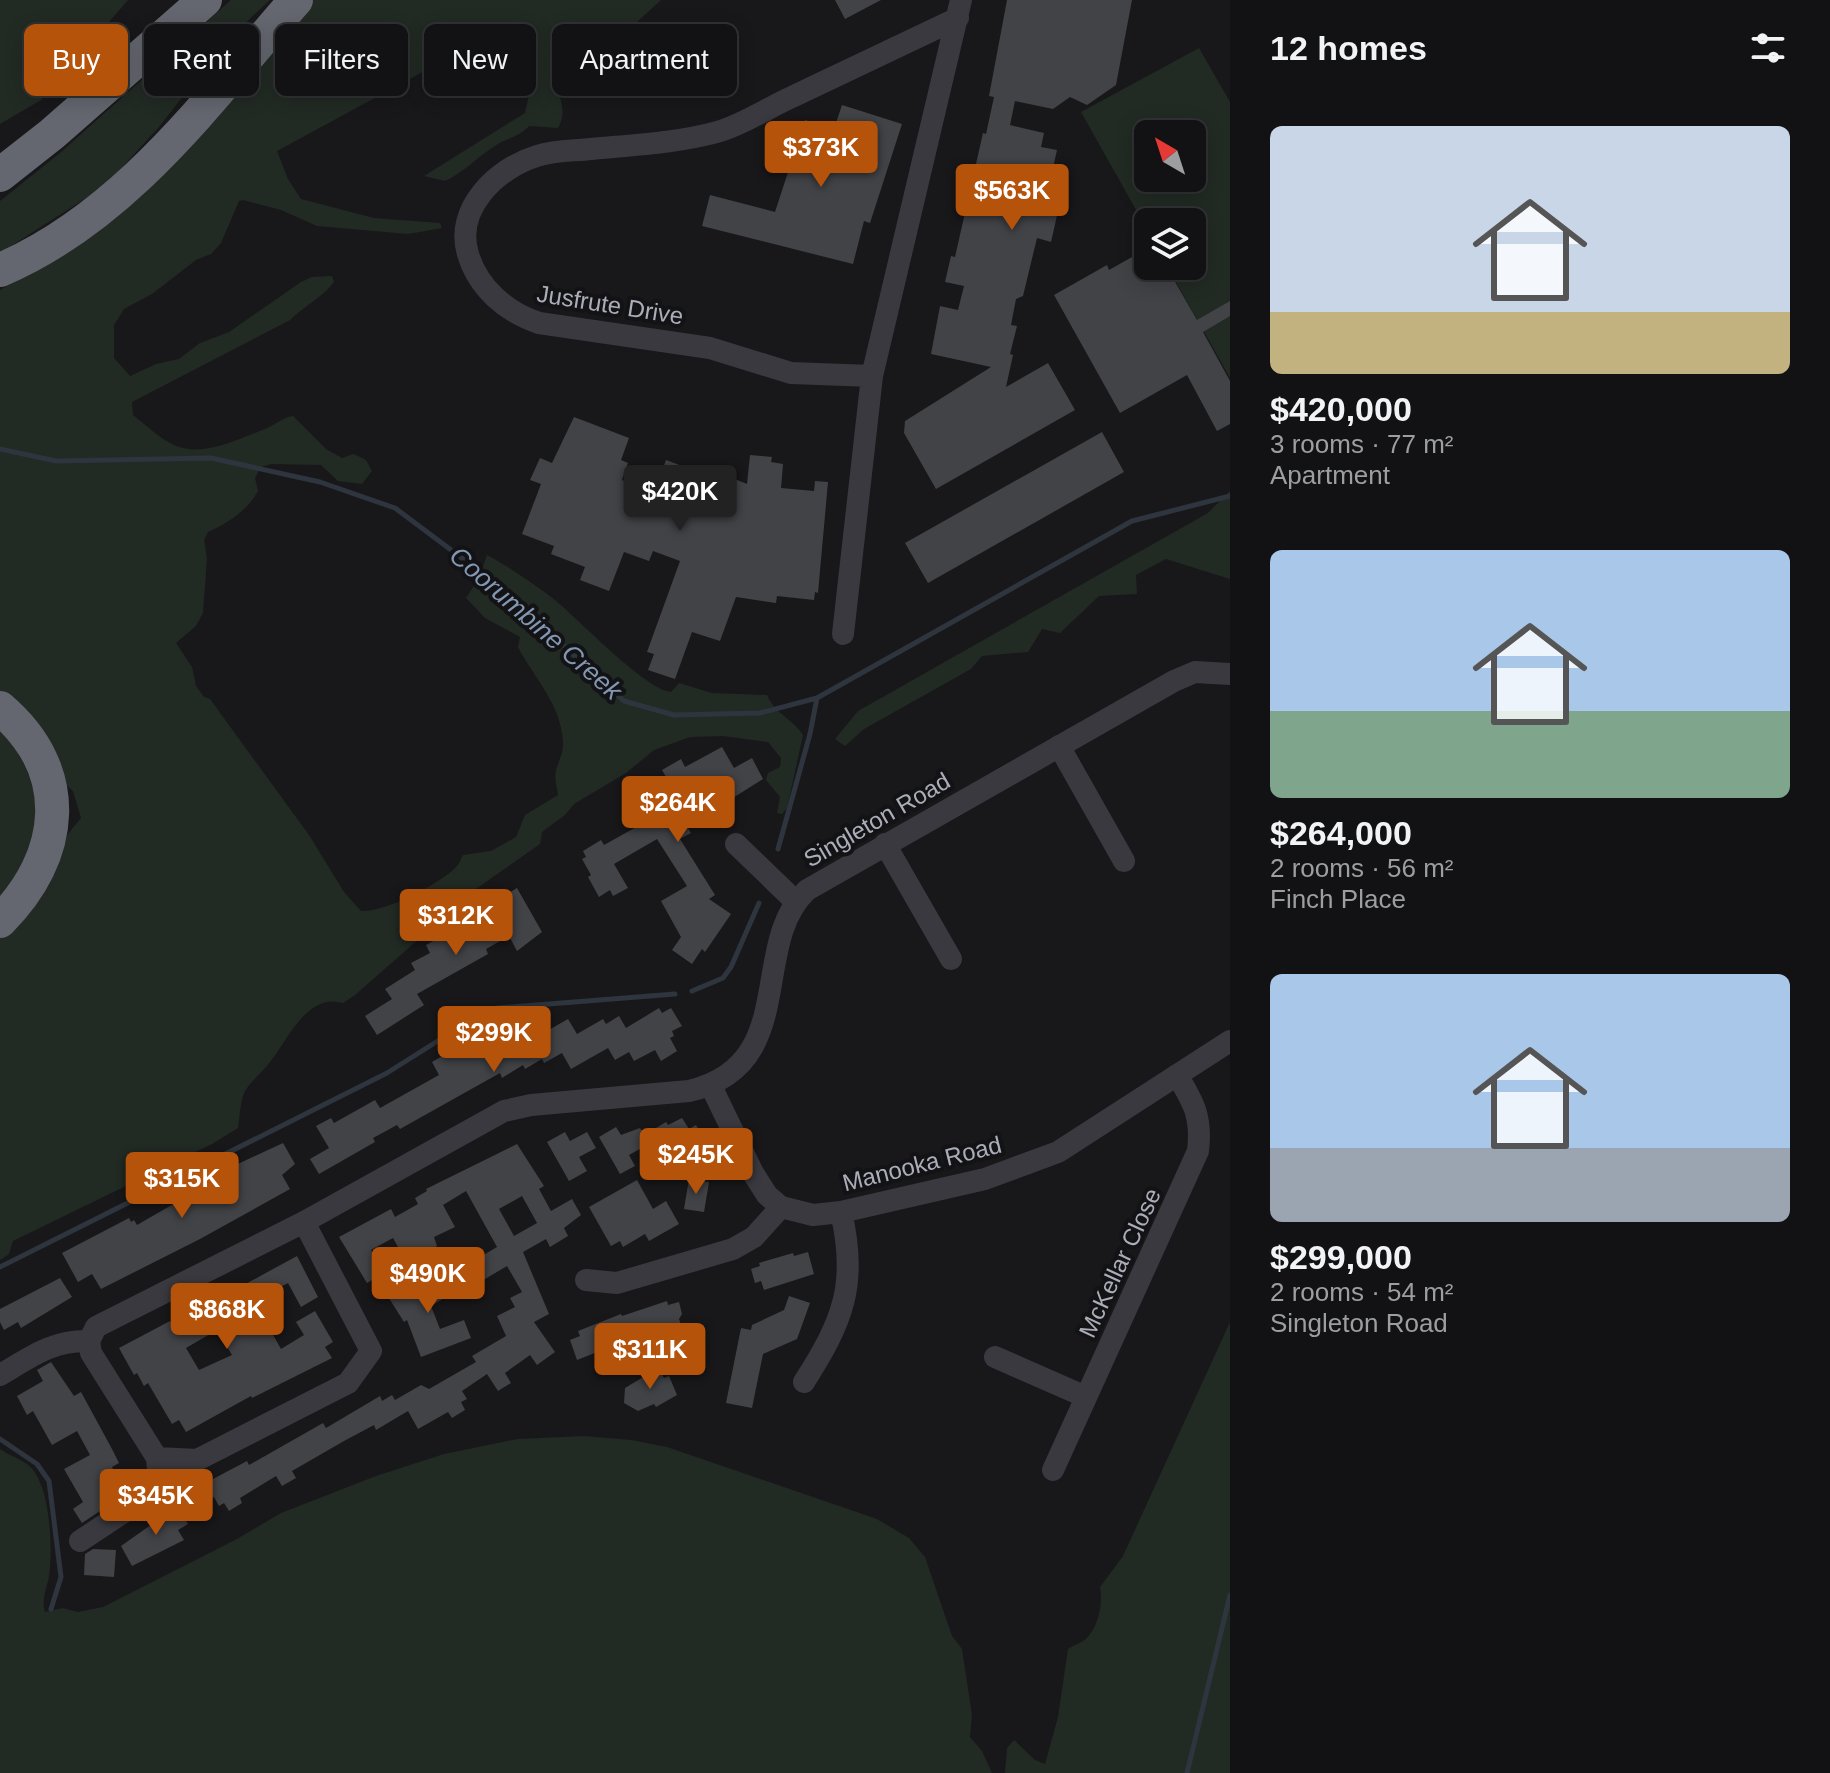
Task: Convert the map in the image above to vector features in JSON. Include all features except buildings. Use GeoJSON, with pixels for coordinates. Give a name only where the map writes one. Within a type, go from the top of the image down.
{"type":"FeatureCollection","features":[{"type":"Feature","properties":{"kind":"highway"},"geometry":{"type":"LineString","coordinates":[[0,175],[52,134],[205,0]]}},
{"type":"Feature","properties":{"kind":"highway"},"geometry":{"type":"LineString","coordinates":[[0,270],[69,232],[131,184],[296,0]]}},
{"type":"Feature","properties":{"kind":"highway"},"geometry":{"type":"LineString","coordinates":[[0,708],[18,725],[40,756],[47,773],[53,808],[49,843],[38,872],[23,898],[0,921]]}},
{"type":"Feature","properties":{"kind":"street","name":"Jusfrute Drive"},"geometry":{"type":"LineString","coordinates":[[872,376],[791,373],[710,348],[539,323],[522,317],[492,295],[473,268],[467,252],[466,223],[472,207],[482,194],[495,180],[523,161],[540,155],[719,132],[959,9]]}},
{"type":"Feature","properties":{"kind":"street","name":"Jusfrute Drive"},"geometry":{"type":"LineString","coordinates":[[843,634],[872,376],[959,9]]}},
{"type":"Feature","properties":{"kind":"street","name":"Singleton Road"},"geometry":{"type":"LineString","coordinates":[[711,1086],[739,1063],[758,1039],[768,1009],[783,932],[795,901],[831,874],[1195,672],[1230,674]]}},
{"type":"Feature","properties":{"kind":"street"},"geometry":{"type":"LineString","coordinates":[[1059,746],[1124,861]]}},
{"type":"Feature","properties":{"kind":"street"},"geometry":{"type":"LineString","coordinates":[[736,844],[795,901]]}},
{"type":"Feature","properties":{"kind":"street"},"geometry":{"type":"LineString","coordinates":[[885,844],[951,959]]}},
{"type":"Feature","properties":{"kind":"street","name":"Manooka Road"},"geometry":{"type":"LineString","coordinates":[[781,1207],[813,1215],[841,1212],[985,1179],[1058,1152],[1230,1041]]}},
{"type":"Feature","properties":{"kind":"street","name":"McKellar Close"},"geometry":{"type":"LineString","coordinates":[[1053,1470],[1198,1151],[1201,1126],[1193,1103],[1177,1075]]}},
{"type":"Feature","properties":{"kind":"street"},"geometry":{"type":"LineString","coordinates":[[80,1541],[154,1492],[159,1481],[157,1458],[91,1353],[89,1341],[96,1327],[304,1222],[504,1111],[531,1105],[689,1091],[711,1086],[753,1173],[767,1195],[781,1207],[754,1237],[733,1249],[617,1283],[586,1280]]}},
{"type":"Feature","properties":{"kind":"street"},"geometry":{"type":"LineString","coordinates":[[804,1382],[837,1323],[846,1291],[850,1264],[841,1212]]}},
{"type":"Feature","properties":{"kind":"street"},"geometry":{"type":"LineString","coordinates":[[157,1458],[197,1460],[348,1383],[371,1351],[304,1222]]}},
{"type":"Feature","properties":{"kind":"street"},"geometry":{"type":"LineString","coordinates":[[0,1375],[45,1349],[66,1341],[89,1341]]}},
{"type":"Feature","properties":{"kind":"street"},"geometry":{"type":"LineString","coordinates":[[995,1357],[1086,1397]]}},
{"type":"Feature","properties":{"kind":"shaded area"},"geometry":{"type":"Polygon","coordinates":[[[0,0],[128,0],[107,24],[24,24],[24,96],[44,96],[0,124],[0,0]]]}},
{"type":"Feature","properties":{"kind":"shaded area"},"geometry":{"type":"Polygon","coordinates":[[[231,0],[270,0],[244,24],[204,24],[231,0]]]}},
{"type":"Feature","properties":{"kind":"shaded area"},"geometry":{"type":"Polygon","coordinates":[[[314,0],[661,0],[635,24],[552,24],[552,96],[560,96],[563,111],[558,128],[529,126],[445,181],[424,176],[525,113],[529,96],[536,96],[536,24],[424,24],[424,71],[408,80],[408,24],[292,24],[314,0]]]}},
{"type":"Feature","properties":{"kind":"shaded area"},"geometry":{"type":"Polygon","coordinates":[[[275,43],[275,96],[378,96],[277,151],[288,179],[301,199],[374,218],[440,223],[442,228],[408,234],[317,226],[281,210],[239,201],[221,243],[211,254],[196,260],[152,294],[124,309],[114,325],[114,358],[130,376],[156,364],[179,359],[200,343],[229,332],[301,282],[312,277],[332,276],[334,282],[329,288],[290,320],[132,402],[133,415],[158,435],[174,445],[196,449],[232,442],[293,416],[326,449],[342,458],[354,454],[366,460],[372,471],[362,484],[338,481],[321,465],[271,464],[261,467],[255,478],[258,491],[254,498],[237,515],[208,532],[204,540],[207,558],[203,613],[196,626],[176,643],[192,667],[196,686],[204,697],[210,699],[309,835],[344,892],[361,911],[384,907],[412,896],[450,873],[463,855],[491,851],[516,837],[525,815],[558,795],[555,773],[563,745],[555,710],[518,647],[520,637],[485,618],[466,598],[479,578],[487,555],[555,600],[629,667],[660,688],[671,692],[679,683],[712,693],[767,695],[774,707],[803,735],[787,808],[782,814],[777,813],[780,797],[766,780],[768,773],[780,767],[781,758],[768,742],[723,736],[690,737],[654,750],[626,773],[574,804],[542,832],[540,844],[476,889],[355,995],[343,1003],[330,1001],[309,1011],[245,1091],[238,1128],[212,1144],[13,1241],[9,1254],[0,1260],[0,935],[52,878],[67,835],[81,818],[73,791],[60,779],[0,693],[0,290],[32,272],[227,96],[259,96],[259,61],[275,43]]]}},
{"type":"Feature","properties":{"kind":"shaded area"},"geometry":{"type":"Polygon","coordinates":[[[1199,48],[1230,102],[1230,378],[1175,280],[1206,280],[1206,208],[1135,208],[1081,112],[1199,48]]]}},
{"type":"Feature","properties":{"kind":"shaded area"},"geometry":{"type":"Polygon","coordinates":[[[144,78],[144,96],[183,96],[105,186],[0,253],[0,201],[124,96],[128,96],[128,92],[144,78]]]}},
{"type":"Feature","properties":{"kind":"shaded area"},"geometry":{"type":"Polygon","coordinates":[[[1230,491],[1230,579],[1166,559],[1136,575],[1137,594],[1099,596],[1060,633],[1042,629],[1028,652],[982,656],[971,669],[864,729],[845,746],[835,739],[858,711],[1208,513],[1230,491]]]}},
{"type":"Feature","properties":{"kind":"shaded area"},"geometry":{"type":"Polygon","coordinates":[[[0,728],[27,770],[36,817],[28,857],[0,899],[0,728]]]}},
{"type":"Feature","properties":{"kind":"shaded area"},"geometry":{"type":"Polygon","coordinates":[[[1230,1322],[1230,1773],[1005,1773],[1007,1748],[1014,1740],[1035,1760],[1045,1764],[1058,1717],[1068,1649],[1086,1639],[1094,1628],[1100,1607],[1100,1587],[1123,1556],[1230,1322]]]}},
{"type":"Feature","properties":{"kind":"shaded area"},"geometry":{"type":"Polygon","coordinates":[[[584,1436],[667,1447],[877,1519],[909,1538],[925,1557],[952,1636],[962,1649],[972,1715],[970,1737],[982,1751],[992,1773],[0,1773],[0,1449],[27,1464],[35,1473],[46,1500],[51,1549],[45,1612],[63,1608],[78,1612],[103,1607],[237,1539],[281,1513],[376,1476],[444,1454],[518,1439],[584,1436]]]}},
{"type":"Feature","properties":{"kind":"waterway","name":"Coorumbine Creek"},"geometry":{"type":"LineString","coordinates":[[0,449],[56,461],[211,458],[320,482],[395,508],[494,582],[624,701],[674,715],[760,713],[817,698],[1132,521],[1230,496]]}},
{"type":"Feature","properties":{"kind":"waterway"},"geometry":{"type":"LineString","coordinates":[[778,849],[817,698]]}},
{"type":"Feature","properties":{"kind":"waterway"},"geometry":{"type":"LineString","coordinates":[[692,991],[723,978],[731,967],[759,903]]}},
{"type":"Feature","properties":{"kind":"waterway"},"geometry":{"type":"LineString","coordinates":[[0,1267],[387,1073],[479,1015],[497,1008],[675,994]]}},
{"type":"Feature","properties":{"kind":"waterway"},"geometry":{"type":"LineString","coordinates":[[0,1439],[37,1464],[49,1481],[61,1577],[51,1609]]}},
{"type":"Feature","properties":{"kind":"waterway","name":"Coorumbine Creek"},"geometry":{"type":"LineString","coordinates":[[1187,1773],[1230,1595]]}}]}
